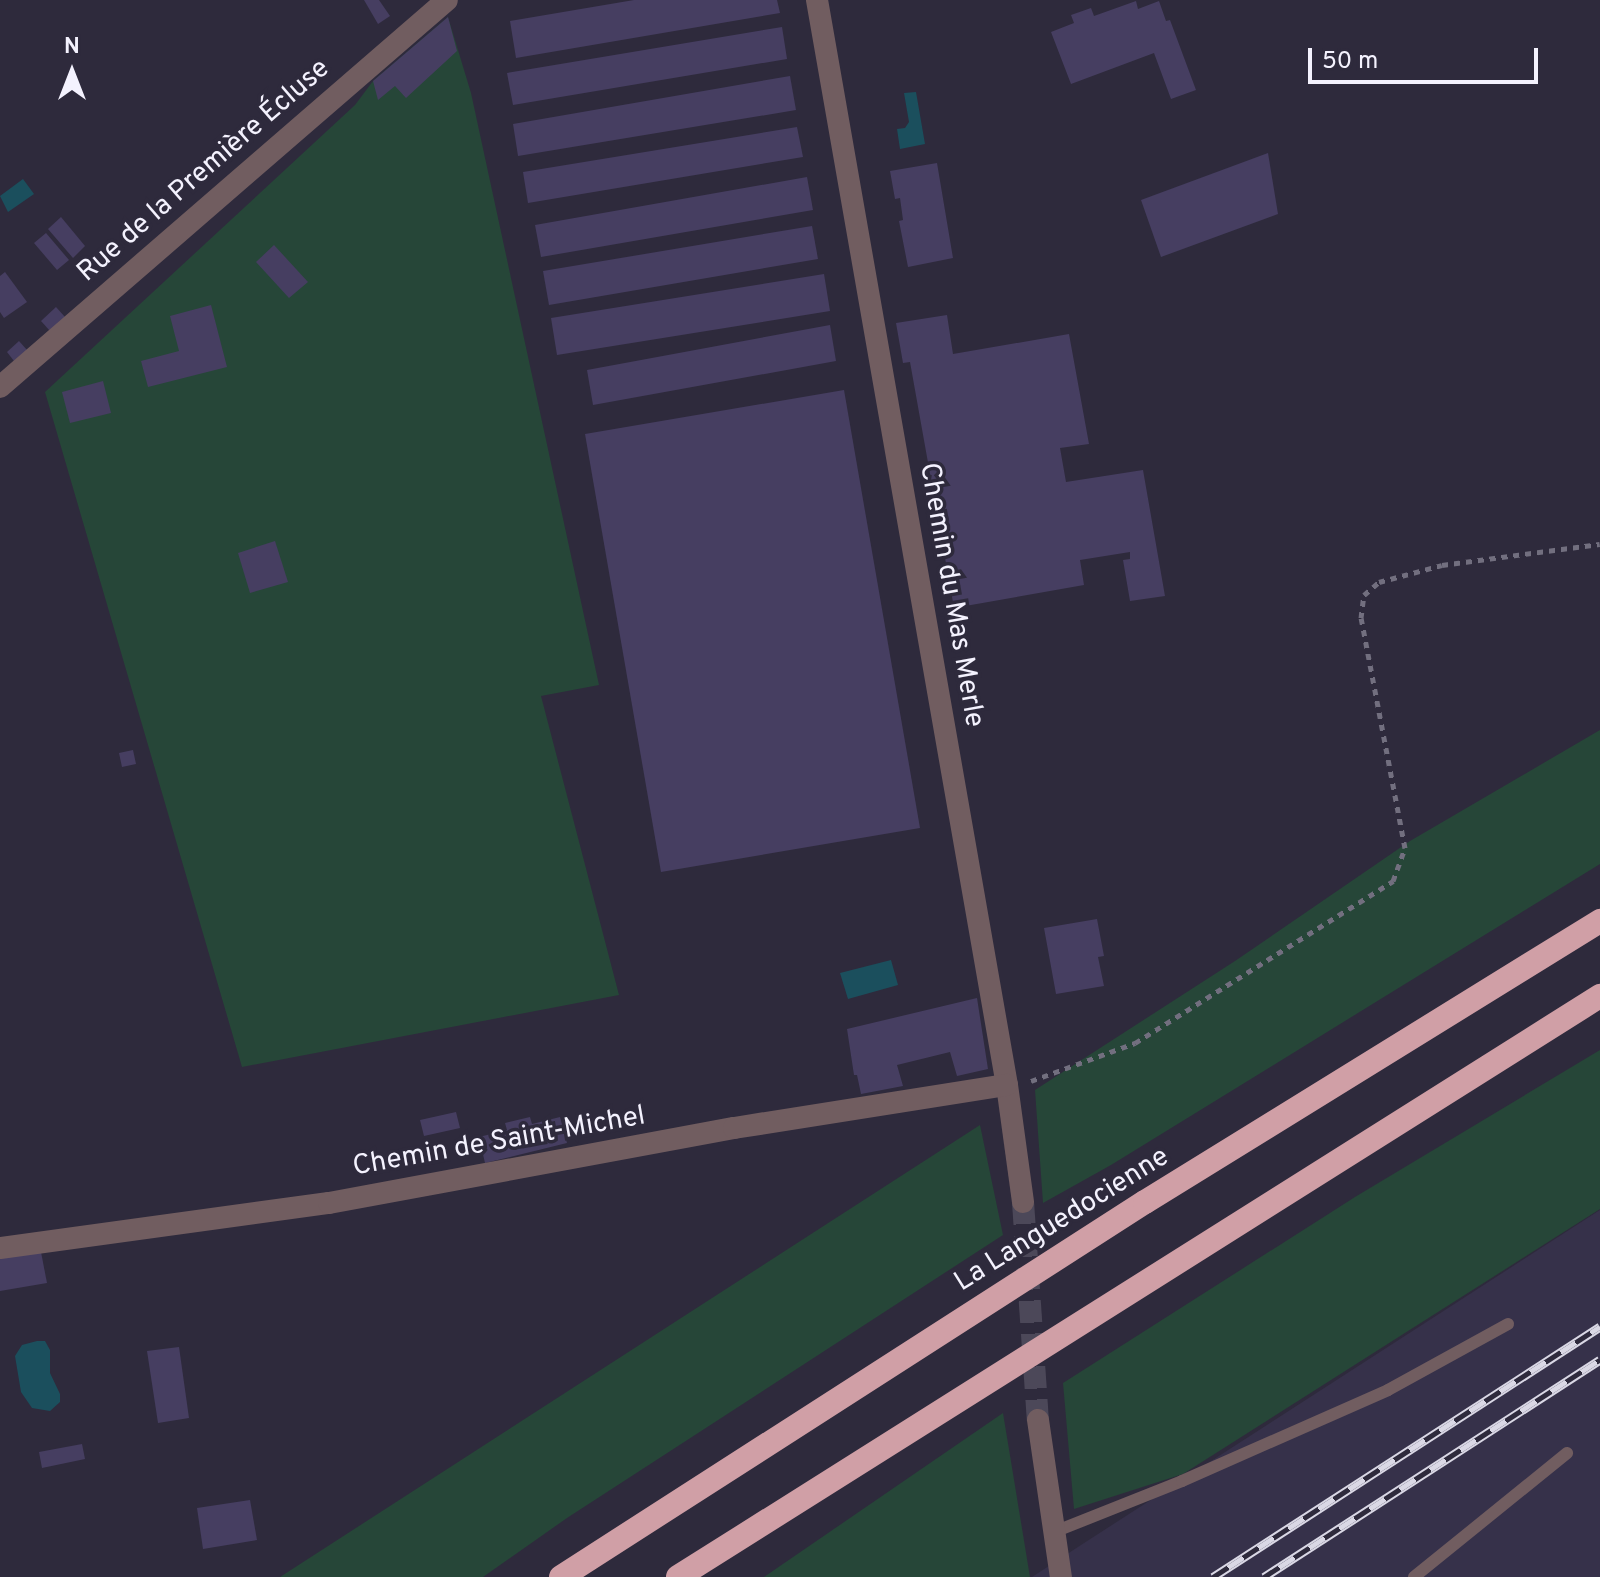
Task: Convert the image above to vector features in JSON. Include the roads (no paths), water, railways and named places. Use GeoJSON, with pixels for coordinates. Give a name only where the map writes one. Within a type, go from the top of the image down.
{"type":"FeatureCollection","features":[{"type":"Feature","properties":{"kind":"highway","name":"La Languedocienne"},"geometry":{"type":"LineString","coordinates":[[561,1577],[1093,1235],[1600,921]]}},
{"type":"Feature","properties":{"kind":"highway"},"geometry":{"type":"LineString","coordinates":[[678,1577],[1600,996]]}},
{"type":"Feature","properties":{"kind":"street","name":"Rue de la Première Écluse"},"geometry":{"type":"LineString","coordinates":[[0,387],[447,0]]}},
{"type":"Feature","properties":{"kind":"street","name":"Chemin du Mas Merle"},"geometry":{"type":"LineString","coordinates":[[817,0],[1007,1085],[1023,1202]]}},
{"type":"Feature","properties":{"kind":"street","name":"Chemin de Saint-Michel"},"geometry":{"type":"LineString","coordinates":[[0,1248],[329,1203],[734,1128],[1007,1085]]}},
{"type":"Feature","properties":{"kind":"street"},"geometry":{"type":"LineString","coordinates":[[1038,1420],[1061,1577]]}},
{"type":"Feature","properties":{"kind":"lane"},"geometry":{"type":"LineString","coordinates":[[1054,1532],[1182,1481],[1388,1390],[1508,1324]]}},
{"type":"Feature","properties":{"kind":"lane"},"geometry":{"type":"LineString","coordinates":[[1414,1577],[1567,1453]]}},
{"type":"Feature","properties":{"kind":"water"},"geometry":{"type":"Polygon","coordinates":[[[916,92],[925,144],[900,149],[897,129],[905,128],[909,122],[904,93],[916,92]]]}},
{"type":"Feature","properties":{"kind":"water"},"geometry":{"type":"Polygon","coordinates":[[[23,179],[34,194],[8,212],[0,196],[23,179]]]}},
{"type":"Feature","properties":{"kind":"water"},"geometry":{"type":"Polygon","coordinates":[[[891,960],[898,985],[848,999],[840,973],[891,960]]]}},
{"type":"Feature","properties":{"kind":"water"},"geometry":{"type":"Polygon","coordinates":[[[45,1341],[50,1350],[50,1373],[60,1394],[60,1402],[50,1411],[32,1408],[21,1392],[15,1356],[22,1345],[45,1341]]]}},
{"type":"Feature","properties":{"kind":"tunnel"},"geometry":{"type":"LineString","coordinates":[[1023,1202],[1038,1420]]}},
{"type":"Feature","properties":{"kind":"railway"},"geometry":{"type":"LineString","coordinates":[[1213,1577],[1600,1327]]}},
{"type":"Feature","properties":{"kind":"railway"},"geometry":{"type":"LineString","coordinates":[[1264,1577],[1600,1360]]}}]}
